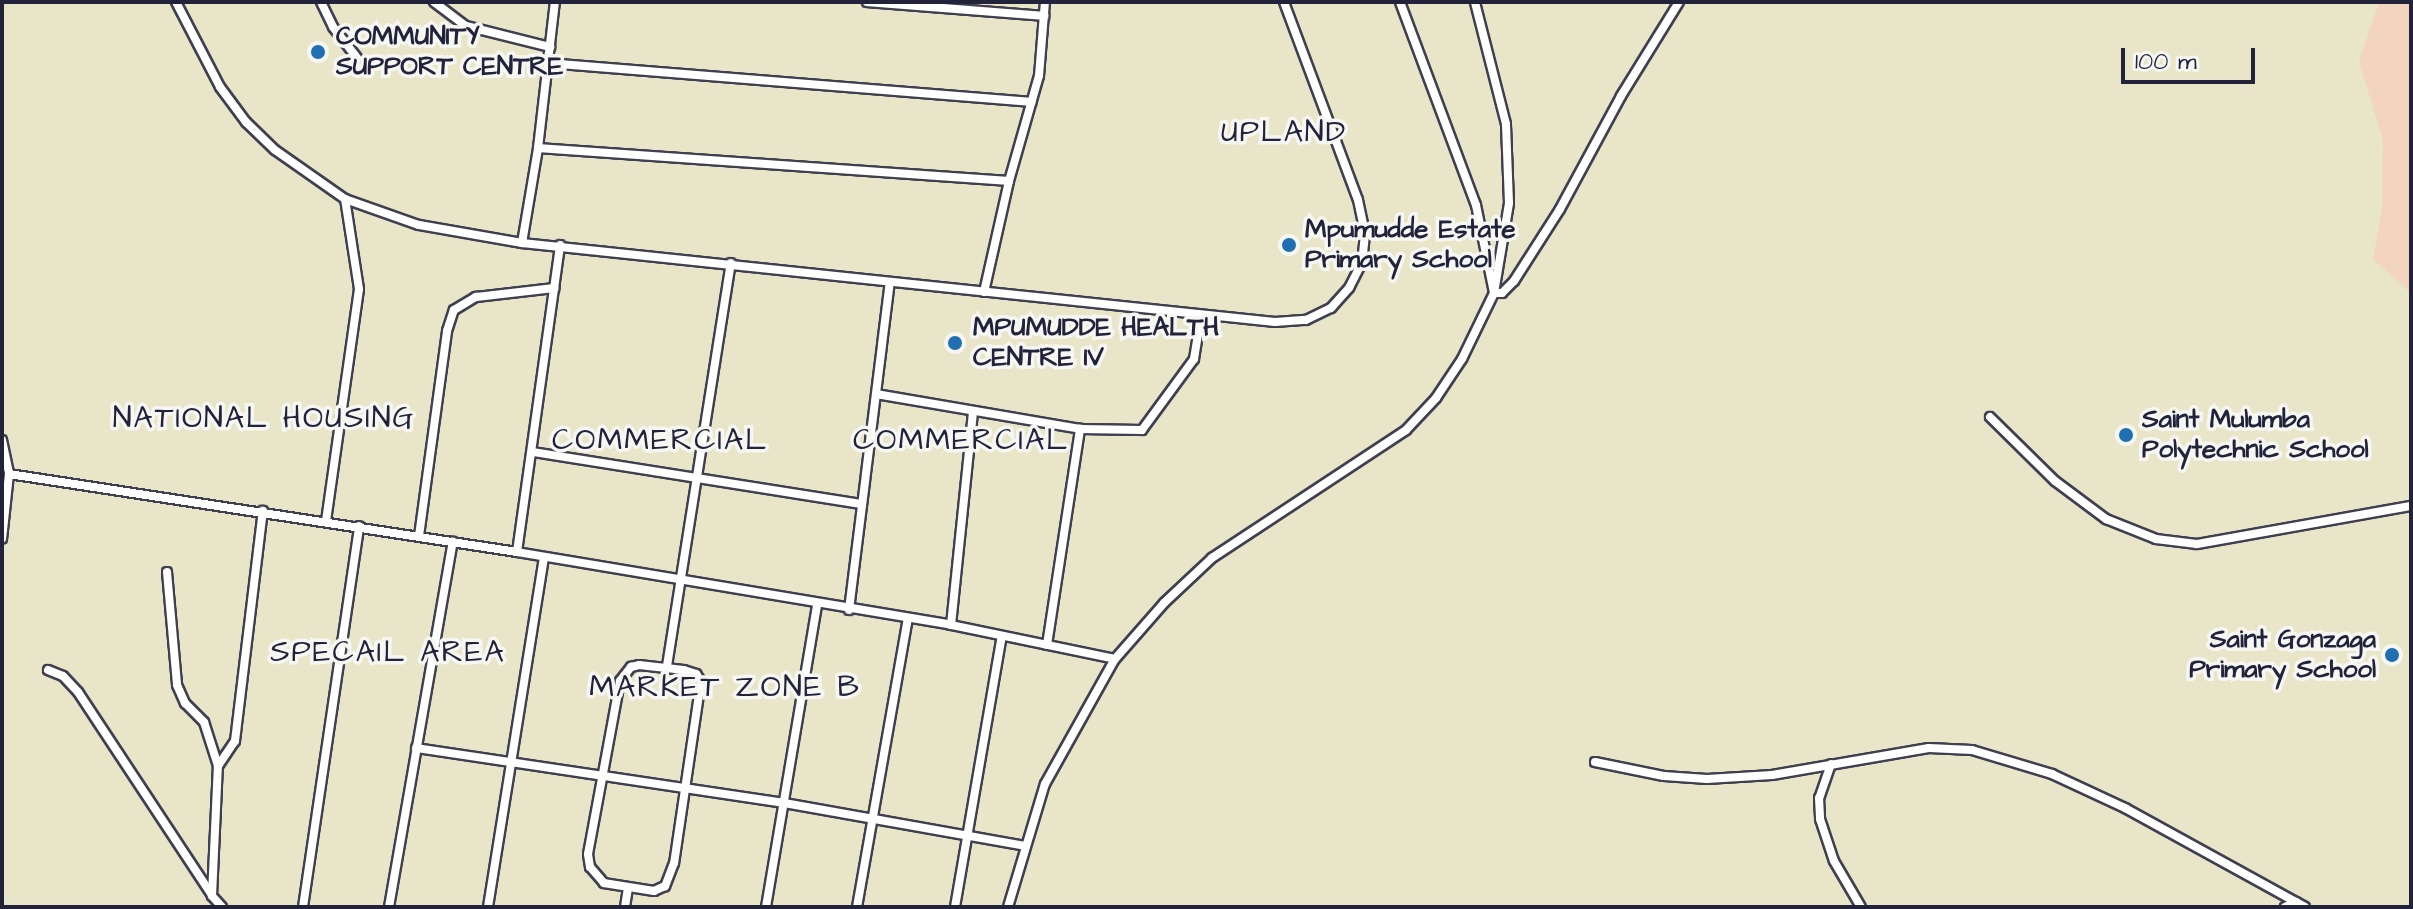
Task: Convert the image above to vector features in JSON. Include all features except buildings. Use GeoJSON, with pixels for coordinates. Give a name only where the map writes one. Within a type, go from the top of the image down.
{"type":"FeatureCollection","features":[{"type":"Feature","properties":{"kind":"street"},"geometry":{"type":"LineString","coordinates":[[176,2],[213,76],[246,122],[275,150],[345,199],[419,225],[522,243],[1275,322],[1306,320],[1331,308],[1349,288],[1362,263],[1365,233],[1358,200],[1284,2]]}},
{"type":"Feature","properties":{"kind":"street"},"geometry":{"type":"LineString","coordinates":[[321,2],[333,27],[357,58]]}},
{"type":"Feature","properties":{"kind":"street"},"geometry":{"type":"LineString","coordinates":[[434,2],[466,26],[550,47]]}},
{"type":"Feature","properties":{"kind":"street"},"geometry":{"type":"LineString","coordinates":[[522,243],[538,148],[555,2]]}},
{"type":"Feature","properties":{"kind":"street"},"geometry":{"type":"LineString","coordinates":[[867,2],[1044,16]]}},
{"type":"Feature","properties":{"kind":"street"},"geometry":{"type":"LineString","coordinates":[[984,292],[1009,181],[1039,76],[1045,2]]}},
{"type":"Feature","properties":{"kind":"street"},"geometry":{"type":"LineString","coordinates":[[1400,2],[1476,205],[1494,293]]}},
{"type":"Feature","properties":{"kind":"street"},"geometry":{"type":"LineString","coordinates":[[1008,907],[1045,784],[1115,659],[1164,603],[1212,558],[1406,430],[1436,398],[1462,359],[1494,293],[1509,203],[1509,161],[1500,93],[1475,2]]}},
{"type":"Feature","properties":{"kind":"street"},"geometry":{"type":"LineString","coordinates":[[1494,293],[1502,293],[1508,288],[1552,221],[1621,96],[1679,2]]}},
{"type":"Feature","properties":{"kind":"street"},"geometry":{"type":"LineString","coordinates":[[548,63],[1031,102]]}},
{"type":"Feature","properties":{"kind":"street"},"geometry":{"type":"LineString","coordinates":[[538,148],[1009,181]]}},
{"type":"Feature","properties":{"kind":"street"},"geometry":{"type":"LineString","coordinates":[[326,521],[359,289],[345,199]]}},
{"type":"Feature","properties":{"kind":"street"},"geometry":{"type":"LineString","coordinates":[[517,552],[560,245]]}},
{"type":"Feature","properties":{"kind":"street"},"geometry":{"type":"LineString","coordinates":[[667,666],[731,263]]}},
{"type":"Feature","properties":{"kind":"street"},"geometry":{"type":"LineString","coordinates":[[849,610],[890,283]]}},
{"type":"Feature","properties":{"kind":"street"},"geometry":{"type":"LineString","coordinates":[[419,536],[447,331],[454,310],[476,297],[554,288]]}},
{"type":"Feature","properties":{"kind":"street"},"geometry":{"type":"LineString","coordinates":[[876,394],[1080,429],[1142,430],[1194,359],[1201,316]]}},
{"type":"Feature","properties":{"kind":"street"},"geometry":{"type":"LineString","coordinates":[[951,625],[973,411]]}},
{"type":"Feature","properties":{"kind":"street"},"geometry":{"type":"LineString","coordinates":[[1990,417],[2055,481],[2106,519],[2156,539],[2197,544],[2411,506]]}},
{"type":"Feature","properties":{"kind":"street"},"geometry":{"type":"LineString","coordinates":[[1047,645],[1080,429]]}},
{"type":"Feature","properties":{"kind":"street"},"geometry":{"type":"LineString","coordinates":[[2,440],[9,474],[2,539]]}},
{"type":"Feature","properties":{"kind":"street"},"geometry":{"type":"LineString","coordinates":[[533,452],[862,504]]}},
{"type":"Feature","properties":{"kind":"street"},"geometry":{"type":"LineString","coordinates":[[9,474],[517,552],[817,605],[951,625],[1115,659]]}},
{"type":"Feature","properties":{"kind":"street"},"geometry":{"type":"LineString","coordinates":[[218,766],[235,741],[263,511]]}},
{"type":"Feature","properties":{"kind":"street"},"geometry":{"type":"LineString","coordinates":[[303,907],[359,526]]}},
{"type":"Feature","properties":{"kind":"street"},"geometry":{"type":"LineString","coordinates":[[389,907],[453,542]]}},
{"type":"Feature","properties":{"kind":"street"},"geometry":{"type":"LineString","coordinates":[[488,907],[544,558]]}},
{"type":"Feature","properties":{"kind":"street"},"geometry":{"type":"LineString","coordinates":[[167,572],[177,685],[185,703],[204,722],[218,766],[212,896]]}},
{"type":"Feature","properties":{"kind":"street"},"geometry":{"type":"LineString","coordinates":[[766,907],[817,605]]}},
{"type":"Feature","properties":{"kind":"street"},"geometry":{"type":"LineString","coordinates":[[857,907],[908,619]]}},
{"type":"Feature","properties":{"kind":"street"},"geometry":{"type":"LineString","coordinates":[[955,907],[1002,636]]}},
{"type":"Feature","properties":{"kind":"street"},"geometry":{"type":"LineString","coordinates":[[639,665],[667,666],[696,674],[701,681],[671,877],[665,886],[654,891],[604,883],[590,867],[588,854],[601,774],[624,674],[639,665]]}},
{"type":"Feature","properties":{"kind":"street"},"geometry":{"type":"LineString","coordinates":[[48,670],[63,676],[78,692],[222,907]]}},
{"type":"Feature","properties":{"kind":"street"},"geometry":{"type":"LineString","coordinates":[[416,748],[686,787],[1025,846]]}},
{"type":"Feature","properties":{"kind":"street"},"geometry":{"type":"LineString","coordinates":[[1595,762],[1664,776],[1707,779],[1772,775],[1929,748],[1972,750],[2016,761],[2125,808],[2305,907]]}},
{"type":"Feature","properties":{"kind":"street"},"geometry":{"type":"LineString","coordinates":[[1831,764],[1817,808],[1834,861],[1861,907]]}},
{"type":"Feature","properties":{"kind":"street"},"geometry":{"type":"LineString","coordinates":[[625,907],[628,888]]}},
{"type":"Feature","properties":{"kind":"street"},"geometry":{"type":"LineString","coordinates":[[2285,907],[2296,902]]}},
{"type":"Feature","properties":{"kind":"shaded area"},"geometry":{"type":"Polygon","coordinates":[[[2379,2],[2411,2],[2411,293],[2373,259],[2382,209],[2383,140],[2359,62],[2379,2]]]}},
{"type":"Feature","properties":{"kind":"place","name":"COMMUNITY SUPPORT CENTRE"},"geometry":{"type":"Point","coordinates":[318,52]}},
{"type":"Feature","properties":{"kind":"place","name":"Mpumudde Estate Primary School"},"geometry":{"type":"Point","coordinates":[1289,245]}},
{"type":"Feature","properties":{"kind":"place","name":"MPUMUDDE HEALTH CENTRE IV"},"geometry":{"type":"Point","coordinates":[955,343]}},
{"type":"Feature","properties":{"kind":"place","name":"Saint Mulumba Polytechnic School"},"geometry":{"type":"Point","coordinates":[2126,435]}},
{"type":"Feature","properties":{"kind":"place","name":"Saint Gonzaga Primary School"},"geometry":{"type":"Point","coordinates":[2392,655]}},
{"type":"Feature","properties":{"kind":"district","name":"UPLAND"},"geometry":{"type":"Point","coordinates":[1284,132]}},
{"type":"Feature","properties":{"kind":"district","name":"NATIONAL HOUSING"},"geometry":{"type":"Point","coordinates":[264,418]}},
{"type":"Feature","properties":{"kind":"district","name":"COMMERCIAL"},"geometry":{"type":"Point","coordinates":[660,440]}},
{"type":"Feature","properties":{"kind":"district","name":"COMMERCIAL"},"geometry":{"type":"Point","coordinates":[961,440]}},
{"type":"Feature","properties":{"kind":"district","name":"SPECAIL AREA"},"geometry":{"type":"Point","coordinates":[388,652]}},
{"type":"Feature","properties":{"kind":"district","name":"MARKET ZONE B"},"geometry":{"type":"Point","coordinates":[725,687]}}]}
